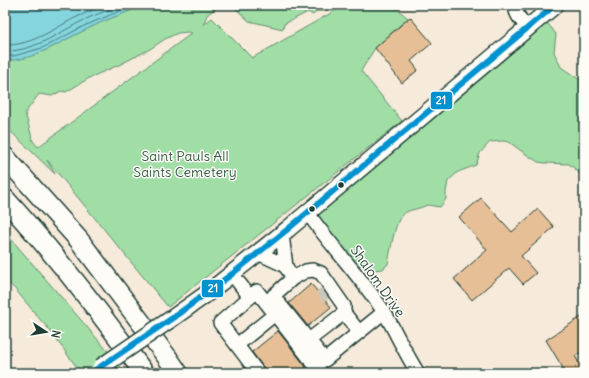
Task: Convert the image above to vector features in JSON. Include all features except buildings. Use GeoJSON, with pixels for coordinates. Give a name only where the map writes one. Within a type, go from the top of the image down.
{"type":"FeatureCollection","features":[{"type":"Feature","properties":{"kind":"highway"},"geometry":{"type":"LineString","coordinates":[[5,157],[78,240],[178,373]]}},
{"type":"Feature","properties":{"kind":"highway"},"geometry":{"type":"LineString","coordinates":[[5,199],[82,290],[144,373]]}},
{"type":"Feature","properties":{"kind":"main road"},"geometry":{"type":"LineString","coordinates":[[96,370],[174,317],[232,274],[282,234],[555,5]]}},
{"type":"Feature","properties":{"kind":"street"},"geometry":{"type":"LineString","coordinates":[[516,5],[515,9],[519,17],[528,28]]}},
{"type":"Feature","properties":{"kind":"street","name":"Shalom Drive"},"geometry":{"type":"LineString","coordinates":[[307,212],[384,312],[418,373]]}},
{"type":"Feature","properties":{"kind":"street"},"geometry":{"type":"LineString","coordinates":[[282,234],[286,267]]}},
{"type":"Feature","properties":{"kind":"street"},"geometry":{"type":"LineString","coordinates":[[258,253],[282,264],[286,267],[293,278]]}},
{"type":"Feature","properties":{"kind":"street"},"geometry":{"type":"LineString","coordinates":[[359,332],[321,273],[313,270],[306,271],[293,278],[274,296],[325,360],[384,312]]}},
{"type":"Feature","properties":{"kind":"street"},"geometry":{"type":"LineString","coordinates":[[232,274],[250,297]]}},
{"type":"Feature","properties":{"kind":"street"},"geometry":{"type":"LineString","coordinates":[[321,288],[318,284],[323,275]]}},
{"type":"Feature","properties":{"kind":"street"},"geometry":{"type":"LineString","coordinates":[[258,373],[220,323],[257,291],[321,373]]}},
{"type":"Feature","properties":{"kind":"street"},"geometry":{"type":"LineString","coordinates":[[330,301],[333,306],[344,309]]}},
{"type":"Feature","properties":{"kind":"street"},"geometry":{"type":"LineString","coordinates":[[309,340],[344,309]]}},
{"type":"Feature","properties":{"kind":"street"},"geometry":{"type":"LineString","coordinates":[[237,345],[274,314]]}},
{"type":"Feature","properties":{"kind":"green space","name":"Saint Pauls All Saints Cemetery"},"geometry":{"type":"Polygon","coordinates":[[[145,5],[344,5],[339,6],[338,8],[330,8],[325,11],[317,11],[313,15],[308,12],[284,24],[283,29],[249,21],[234,7],[217,7],[207,15],[203,25],[212,18],[252,58],[345,5],[392,5],[408,18],[375,48],[361,71],[402,121],[168,307],[47,160],[55,174],[5,126],[5,60],[26,58],[46,50],[100,23],[145,5]],[[178,33],[165,39],[150,49],[91,77],[66,92],[61,91],[52,96],[39,94],[25,113],[33,141],[38,147],[192,33],[178,33]]]}},
{"type":"Feature","properties":{"kind":"green space"},"geometry":{"type":"Polygon","coordinates":[[[542,16],[556,34],[554,52],[561,67],[580,80],[584,80],[584,178],[569,164],[538,162],[509,142],[490,142],[480,153],[476,165],[458,172],[448,181],[446,199],[440,207],[427,205],[409,211],[400,217],[395,230],[388,264],[383,269],[374,270],[364,263],[349,271],[309,209],[542,16]]]}},
{"type":"Feature","properties":{"kind":"green space"},"geometry":{"type":"Polygon","coordinates":[[[5,232],[116,360],[125,373],[81,373],[45,324],[15,289],[5,280],[5,232]]]}},
{"type":"Feature","properties":{"kind":"water"},"geometry":{"type":"Polygon","coordinates":[[[5,5],[145,5],[100,23],[46,50],[26,58],[5,60],[5,5]]]}},
{"type":"Feature","properties":{"kind":"tunnel"},"geometry":{"type":"LineString","coordinates":[[321,288],[330,301]]}},
{"type":"Feature","properties":{"kind":"transit line","name":"21"},"geometry":{"type":"LineString","coordinates":[[91,373],[174,317],[232,274],[288,229],[555,5]]}}]}
